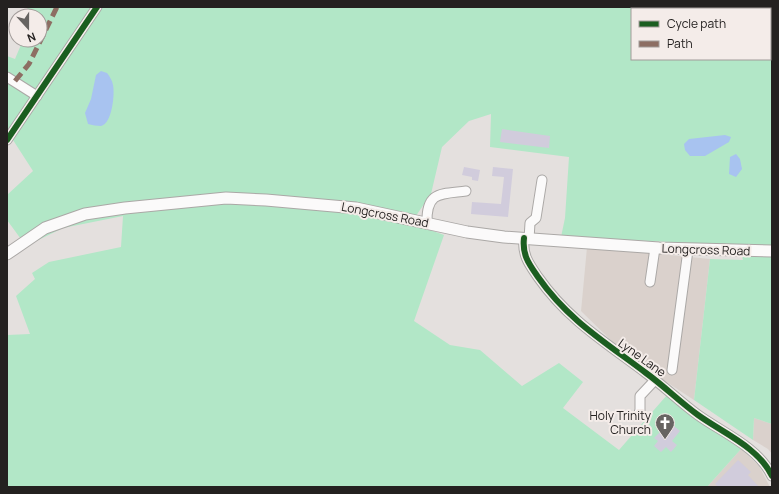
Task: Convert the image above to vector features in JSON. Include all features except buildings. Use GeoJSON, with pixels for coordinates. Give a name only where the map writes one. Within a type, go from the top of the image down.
{"type":"FeatureCollection","features":[{"type":"Feature","properties":{"kind":"main road","name":"Longcross Road"},"geometry":{"type":"LineString","coordinates":[[7,254],[45,228],[85,214],[125,208],[226,198],[356,208],[467,232],[526,239],[688,250],[772,251]]}},
{"type":"Feature","properties":{"kind":"street"},"geometry":{"type":"LineString","coordinates":[[7,140],[97,7]]}},
{"type":"Feature","properties":{"kind":"street"},"geometry":{"type":"LineString","coordinates":[[7,77],[37,96]]}},
{"type":"Feature","properties":{"kind":"street","name":"Lyne Lane"},"geometry":{"type":"LineString","coordinates":[[542,180],[536,218],[530,223],[524,256],[557,303],[590,333],[655,380],[697,415],[751,451],[764,464],[772,476]]}},
{"type":"Feature","properties":{"kind":"street"},"geometry":{"type":"LineString","coordinates":[[427,223],[427,208],[433,199],[446,192],[466,192]]}},
{"type":"Feature","properties":{"kind":"street"},"geometry":{"type":"LineString","coordinates":[[650,282],[655,248]]}},
{"type":"Feature","properties":{"kind":"street"},"geometry":{"type":"LineString","coordinates":[[672,370],[688,250]]}},
{"type":"Feature","properties":{"kind":"street"},"geometry":{"type":"LineString","coordinates":[[638,416],[641,406],[640,396],[655,380]]}},
{"type":"Feature","properties":{"kind":"shaded area"},"geometry":{"type":"Polygon","coordinates":[[[587,247],[710,259],[694,400],[627,356],[581,311],[587,247]]]}},
{"type":"Feature","properties":{"kind":"shaded area"},"geometry":{"type":"Polygon","coordinates":[[[754,418],[772,424],[772,454],[768,449],[753,440],[754,418]]]}},
{"type":"Feature","properties":{"kind":"shaded area"},"geometry":{"type":"Polygon","coordinates":[[[741,449],[759,466],[770,487],[707,487],[741,449]]]}},
{"type":"Feature","properties":{"kind":"green space"},"geometry":{"type":"Polygon","coordinates":[[[28,7],[772,7],[772,424],[754,418],[753,440],[694,400],[710,259],[743,260],[739,245],[561,237],[565,218],[569,157],[490,147],[491,114],[469,121],[442,147],[431,194],[411,223],[444,235],[414,321],[450,345],[480,350],[522,386],[559,363],[583,382],[563,408],[619,450],[667,395],[684,411],[741,449],[707,487],[7,487],[7,335],[30,334],[16,296],[35,279],[32,273],[49,262],[121,247],[123,216],[63,228],[26,246],[7,220],[7,195],[33,171],[13,140],[7,142],[7,56],[15,59],[20,48],[48,48],[48,8],[28,7]]]}},
{"type":"Feature","properties":{"kind":"water"},"geometry":{"type":"Polygon","coordinates":[[[101,71],[107,73],[111,79],[114,95],[108,120],[101,126],[88,124],[85,113],[91,99],[96,75],[101,71]]]}},
{"type":"Feature","properties":{"kind":"water"},"geometry":{"type":"Polygon","coordinates":[[[725,135],[731,137],[729,142],[705,156],[690,156],[685,150],[684,144],[689,139],[725,135]]]}},
{"type":"Feature","properties":{"kind":"water"},"geometry":{"type":"Polygon","coordinates":[[[736,154],[740,159],[742,169],[736,177],[729,174],[730,157],[736,154]]]}},
{"type":"Feature","properties":{"kind":"marked path"},"geometry":{"type":"LineString","coordinates":[[15,81],[29,64],[57,7]]}},
{"type":"Feature","properties":{"kind":"cycle path"},"geometry":{"type":"LineString","coordinates":[[7,140],[97,7]]}},
{"type":"Feature","properties":{"kind":"cycle path"},"geometry":{"type":"LineString","coordinates":[[524,238],[525,254],[532,268],[562,306],[588,330],[653,378],[698,415],[749,449],[766,466],[772,476]]}},
{"type":"Feature","properties":{"kind":"place","name":"Holy Trinity Church"},"geometry":{"type":"Point","coordinates":[665,440]}}]}
